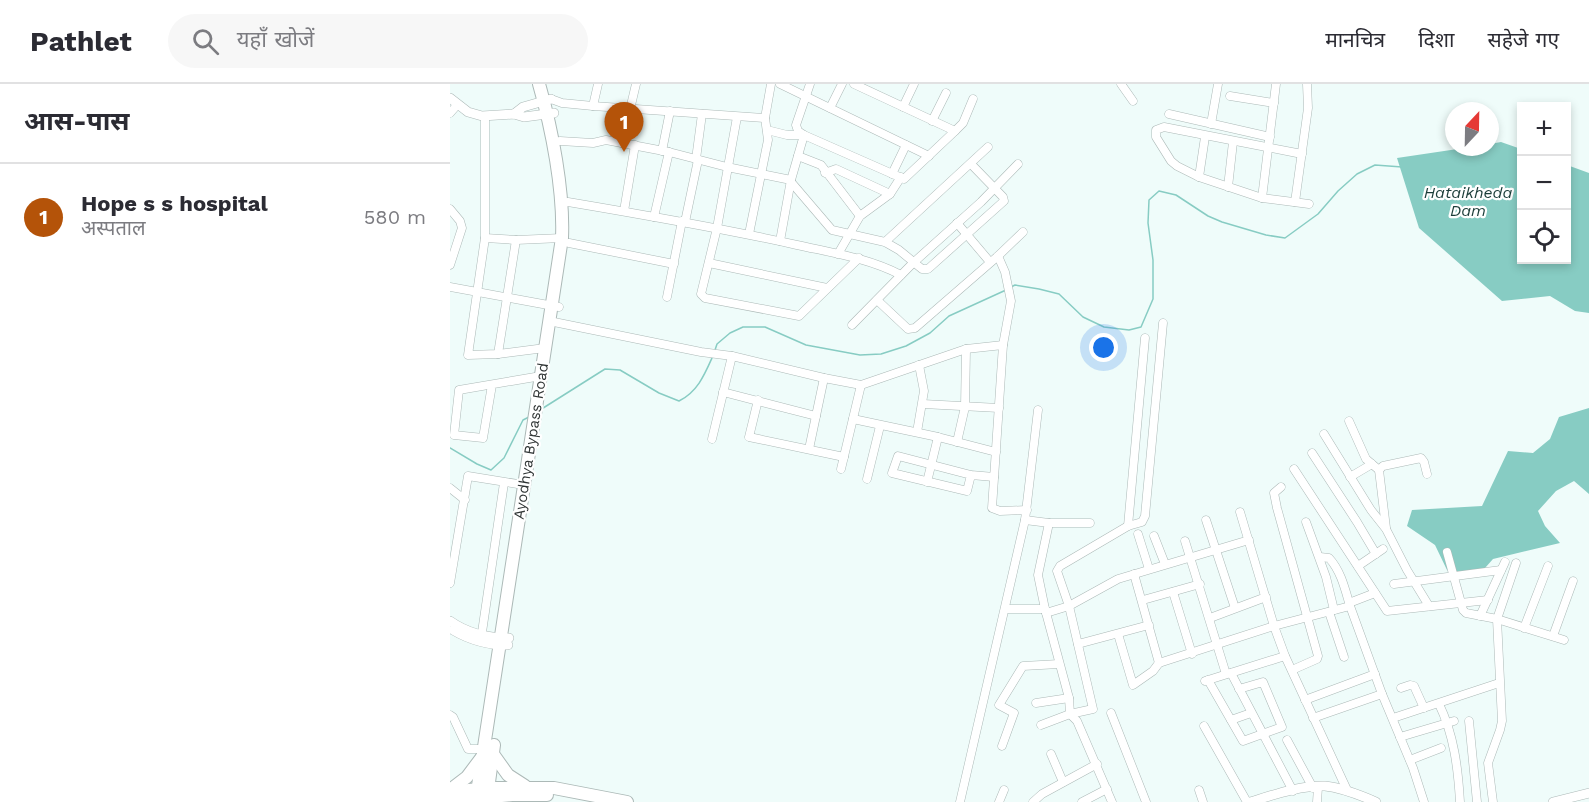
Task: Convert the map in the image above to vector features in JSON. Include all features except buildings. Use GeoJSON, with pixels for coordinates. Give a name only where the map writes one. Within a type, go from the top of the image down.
{"type":"FeatureCollection","features":[{"type":"Feature","properties":{"kind":"main road","name":"Ayodhya Bypass Road"},"geometry":{"type":"LineString","coordinates":[[539,84],[552,101]]}},
{"type":"Feature","properties":{"kind":"main road","name":"Ayodhya Bypass Road"},"geometry":{"type":"LineString","coordinates":[[482,793],[565,240],[570,222],[552,140],[550,114],[552,101],[547,84]]}},
{"type":"Feature","properties":{"kind":"main road","name":"Ayodhya Bypass Road"},"geometry":{"type":"LineString","coordinates":[[550,114],[560,141],[564,202]]}},
{"type":"Feature","properties":{"kind":"main road","name":"Ayodhya Bypass Road"},"geometry":{"type":"LineString","coordinates":[[542,390],[541,376],[545,348],[553,322]]}},
{"type":"Feature","properties":{"kind":"main road","name":"Ayodhya Bypass Road"},"geometry":{"type":"LineString","coordinates":[[504,641],[524,485],[537,430]]}},
{"type":"Feature","properties":{"kind":"main road"},"geometry":{"type":"LineString","coordinates":[[450,791],[467,777],[487,752],[529,795]]}},
{"type":"Feature","properties":{"kind":"main road"},"geometry":{"type":"LineString","coordinates":[[529,795],[554,788],[627,802]]}},
{"type":"Feature","properties":{"kind":"main road"},"geometry":{"type":"LineString","coordinates":[[450,791],[553,795],[592,802]]}},
{"type":"Feature","properties":{"kind":"main road"},"geometry":{"type":"LineString","coordinates":[[450,801],[482,793]]}},
{"type":"Feature","properties":{"kind":"street"},"geometry":{"type":"LineString","coordinates":[[593,106],[598,84]]}},
{"type":"Feature","properties":{"kind":"street"},"geometry":{"type":"LineString","coordinates":[[622,143],[636,84]]}},
{"type":"Feature","properties":{"kind":"street"},"geometry":{"type":"LineString","coordinates":[[749,234],[768,140],[765,118],[769,84]]}},
{"type":"Feature","properties":{"kind":"street"},"geometry":{"type":"LineString","coordinates":[[780,84],[929,156]]}},
{"type":"Feature","properties":{"kind":"street"},"geometry":{"type":"LineString","coordinates":[[780,241],[802,138],[796,125],[810,84]]}},
{"type":"Feature","properties":{"kind":"street"},"geometry":{"type":"LineString","coordinates":[[830,108],[842,84]]}},
{"type":"Feature","properties":{"kind":"street"},"geometry":{"type":"LineString","coordinates":[[854,84],[955,131]]}},
{"type":"Feature","properties":{"kind":"street"},"geometry":{"type":"LineString","coordinates":[[875,94],[880,84]]}},
{"type":"Feature","properties":{"kind":"street"},"geometry":{"type":"LineString","coordinates":[[903,107],[914,84]]}},
{"type":"Feature","properties":{"kind":"street"},"geometry":{"type":"LineString","coordinates":[[1120,84],[1133,101]]}},
{"type":"Feature","properties":{"kind":"street"},"geometry":{"type":"LineString","coordinates":[[1211,124],[1218,84]]}},
{"type":"Feature","properties":{"kind":"street"},"geometry":{"type":"LineString","coordinates":[[1262,198],[1276,84]]}},
{"type":"Feature","properties":{"kind":"street"},"geometry":{"type":"LineString","coordinates":[[1295,202],[1308,108],[1306,84]]}},
{"type":"Feature","properties":{"kind":"street"},"geometry":{"type":"LineString","coordinates":[[932,121],[946,93]]}},
{"type":"Feature","properties":{"kind":"street"},"geometry":{"type":"LineString","coordinates":[[1230,96],[1274,103]]}},
{"type":"Feature","properties":{"kind":"street"},"geometry":{"type":"LineString","coordinates":[[767,130],[802,138],[904,179],[963,123],[973,99]]}},
{"type":"Feature","properties":{"kind":"street"},"geometry":{"type":"LineString","coordinates":[[450,113],[453,101],[468,112],[485,116],[514,114],[524,117],[550,114]]}},
{"type":"Feature","properties":{"kind":"street"},"geometry":{"type":"LineString","coordinates":[[514,114],[523,107],[552,101],[765,118]]}},
{"type":"Feature","properties":{"kind":"street"},"geometry":{"type":"LineString","coordinates":[[654,216],[670,111]]}},
{"type":"Feature","properties":{"kind":"street"},"geometry":{"type":"LineString","coordinates":[[667,297],[697,159],[702,114]]}},
{"type":"Feature","properties":{"kind":"street"},"geometry":{"type":"LineString","coordinates":[[1169,114],[1270,137]]}},
{"type":"Feature","properties":{"kind":"street"},"geometry":{"type":"LineString","coordinates":[[485,116],[485,238],[468,355],[545,348]]}},
{"type":"Feature","properties":{"kind":"street"},"geometry":{"type":"LineString","coordinates":[[737,117],[717,228],[701,294],[705,298],[799,316],[859,258]]}},
{"type":"Feature","properties":{"kind":"street"},"geometry":{"type":"LineString","coordinates":[[1302,154],[1164,128],[1158,128],[1155,133],[1171,161],[1199,177],[1262,198],[1309,204]]}},
{"type":"Feature","properties":{"kind":"street"},"geometry":{"type":"LineString","coordinates":[[1199,177],[1205,136]]}},
{"type":"Feature","properties":{"kind":"street"},"geometry":{"type":"LineString","coordinates":[[560,141],[593,143],[606,140],[665,151],[791,181],[832,230],[885,242],[922,269],[928,269],[1004,201],[995,188],[971,164]]}},
{"type":"Feature","properties":{"kind":"street"},"geometry":{"type":"LineString","coordinates":[[1227,187],[1233,142]]}},
{"type":"Feature","properties":{"kind":"street"},"geometry":{"type":"LineString","coordinates":[[892,174],[906,145]]}},
{"type":"Feature","properties":{"kind":"street"},"geometry":{"type":"LineString","coordinates":[[624,211],[635,146]]}},
{"type":"Feature","properties":{"kind":"street"},"geometry":{"type":"LineString","coordinates":[[885,242],[988,147]]}},
{"type":"Feature","properties":{"kind":"street"},"geometry":{"type":"LineString","coordinates":[[798,156],[820,165],[860,216]]}},
{"type":"Feature","properties":{"kind":"street"},"geometry":{"type":"LineString","coordinates":[[852,325],[913,263],[981,202],[1018,164]]}},
{"type":"Feature","properties":{"kind":"street"},"geometry":{"type":"LineString","coordinates":[[825,173],[836,169],[890,195]]}},
{"type":"Feature","properties":{"kind":"street"},"geometry":{"type":"LineString","coordinates":[[838,254],[860,216],[890,195],[901,177]]}},
{"type":"Feature","properties":{"kind":"street"},"geometry":{"type":"LineString","coordinates":[[564,202],[749,234],[859,258],[880,264],[902,275]]}},
{"type":"Feature","properties":{"kind":"street"},"geometry":{"type":"LineString","coordinates":[[981,202],[990,214]]}},
{"type":"Feature","properties":{"kind":"street"},"geometry":{"type":"LineString","coordinates":[[450,209],[460,221],[462,228],[450,265]]}},
{"type":"Feature","properties":{"kind":"street"},"geometry":{"type":"LineString","coordinates":[[957,224],[990,262]]}},
{"type":"Feature","properties":{"kind":"street"},"geometry":{"type":"LineString","coordinates":[[877,300],[904,326],[912,329],[999,256],[1023,232]]}},
{"type":"Feature","properties":{"kind":"street"},"geometry":{"type":"LineString","coordinates":[[485,238],[565,240],[674,264]]}},
{"type":"Feature","properties":{"kind":"street"},"geometry":{"type":"LineString","coordinates":[[498,354],[516,240]]}},
{"type":"Feature","properties":{"kind":"street"},"geometry":{"type":"LineString","coordinates":[[999,256],[1011,301],[1003,345],[992,508],[1000,511],[1027,510]]}},
{"type":"Feature","properties":{"kind":"street"},"geometry":{"type":"LineString","coordinates":[[709,263],[827,288]]}},
{"type":"Feature","properties":{"kind":"street"},"geometry":{"type":"LineString","coordinates":[[450,287],[555,306]]}},
{"type":"Feature","properties":{"kind":"street"},"geometry":{"type":"LineString","coordinates":[[553,322],[718,356],[732,356],[861,385],[966,349],[1003,345]]}},
{"type":"Feature","properties":{"kind":"street"},"geometry":{"type":"LineString","coordinates":[[1041,725],[1070,714],[1094,709],[1069,606],[1057,572],[1060,566],[1128,526],[1142,522],[1146,516],[1163,322]]}},
{"type":"Feature","properties":{"kind":"street"},"geometry":{"type":"LineString","coordinates":[[1128,526],[1145,338]]}},
{"type":"Feature","properties":{"kind":"street"},"geometry":{"type":"LineString","coordinates":[[957,442],[965,407],[966,349]]}},
{"type":"Feature","properties":{"kind":"street"},"geometry":{"type":"LineString","coordinates":[[712,439],[732,356]]}},
{"type":"Feature","properties":{"kind":"street"},"geometry":{"type":"LineString","coordinates":[[917,432],[924,391],[919,365]]}},
{"type":"Feature","properties":{"kind":"street"},"geometry":{"type":"LineString","coordinates":[[492,385],[483,438],[454,435],[459,390],[541,376]]}},
{"type":"Feature","properties":{"kind":"street"},"geometry":{"type":"LineString","coordinates":[[808,449],[824,378]]}},
{"type":"Feature","properties":{"kind":"street"},"geometry":{"type":"LineString","coordinates":[[841,469],[861,385]]}},
{"type":"Feature","properties":{"kind":"street"},"geometry":{"type":"LineString","coordinates":[[723,392],[816,416]]}},
{"type":"Feature","properties":{"kind":"street"},"geometry":{"type":"LineString","coordinates":[[758,400],[749,437],[844,457]]}},
{"type":"Feature","properties":{"kind":"street"},"geometry":{"type":"LineString","coordinates":[[923,404],[999,408]]}},
{"type":"Feature","properties":{"kind":"street"},"geometry":{"type":"LineString","coordinates":[[960,802],[1027,510],[1038,410]]}},
{"type":"Feature","properties":{"kind":"street"},"geometry":{"type":"LineString","coordinates":[[853,419],[996,452]]}},
{"type":"Feature","properties":{"kind":"street"},"geometry":{"type":"LineString","coordinates":[[1349,421],[1366,459],[1379,470],[1386,530]]}},
{"type":"Feature","properties":{"kind":"street"},"geometry":{"type":"LineString","coordinates":[[867,479],[880,426]]}},
{"type":"Feature","properties":{"kind":"street"},"geometry":{"type":"LineString","coordinates":[[1324,434],[1386,530],[1430,606]]}},
{"type":"Feature","properties":{"kind":"street"},"geometry":{"type":"LineString","coordinates":[[927,482],[938,437]]}},
{"type":"Feature","properties":{"kind":"street"},"geometry":{"type":"LineString","coordinates":[[1312,453],[1376,554]]}},
{"type":"Feature","properties":{"kind":"street"},"geometry":{"type":"LineString","coordinates":[[970,475],[967,491],[892,473],[898,456],[970,475],[994,477]]}},
{"type":"Feature","properties":{"kind":"street"},"geometry":{"type":"LineString","coordinates":[[1379,470],[1383,466],[1421,458],[1427,474]]}},
{"type":"Feature","properties":{"kind":"street"},"geometry":{"type":"LineString","coordinates":[[1350,477],[1372,464]]}},
{"type":"Feature","properties":{"kind":"street"},"geometry":{"type":"LineString","coordinates":[[1294,469],[1387,611],[1488,600]]}},
{"type":"Feature","properties":{"kind":"street"},"geometry":{"type":"LineString","coordinates":[[450,583],[468,476],[524,485]]}},
{"type":"Feature","properties":{"kind":"street"},"geometry":{"type":"LineString","coordinates":[[481,638],[504,483]]}},
{"type":"Feature","properties":{"kind":"street"},"geometry":{"type":"LineString","coordinates":[[1281,487],[1274,493],[1277,508],[1318,656],[1317,659],[1292,670]]}},
{"type":"Feature","properties":{"kind":"street"},"geometry":{"type":"LineString","coordinates":[[450,488],[465,500]]}},
{"type":"Feature","properties":{"kind":"street"},"geometry":{"type":"LineString","coordinates":[[1240,512],[1274,626],[1347,790]]}},
{"type":"Feature","properties":{"kind":"street"},"geometry":{"type":"LineString","coordinates":[[1025,520],[1049,523],[1090,523]]}},
{"type":"Feature","properties":{"kind":"street"},"geometry":{"type":"LineString","coordinates":[[1206,520],[1235,608]]}},
{"type":"Feature","properties":{"kind":"street"},"geometry":{"type":"LineString","coordinates":[[1306,522],[1320,557],[1344,657]]}},
{"type":"Feature","properties":{"kind":"street"},"geometry":{"type":"LineString","coordinates":[[1049,523],[1038,575],[1046,611],[1069,698],[1070,714],[1077,721],[1112,802]]}},
{"type":"Feature","properties":{"kind":"street"},"geometry":{"type":"LineString","coordinates":[[1138,534],[1149,569]]}},
{"type":"Feature","properties":{"kind":"street"},"geometry":{"type":"LineString","coordinates":[[1154,536],[1165,564]]}},
{"type":"Feature","properties":{"kind":"street"},"geometry":{"type":"LineString","coordinates":[[1005,609],[1046,611],[1069,606],[1118,579],[1249,540]]}},
{"type":"Feature","properties":{"kind":"street"},"geometry":{"type":"LineString","coordinates":[[1185,541],[1229,673],[1293,791]]}},
{"type":"Feature","properties":{"kind":"street"},"geometry":{"type":"LineString","coordinates":[[1358,566],[1383,549]]}},
{"type":"Feature","properties":{"kind":"street"},"geometry":{"type":"LineString","coordinates":[[1447,552],[1466,613],[1497,619],[1564,640]]}},
{"type":"Feature","properties":{"kind":"street"},"geometry":{"type":"LineString","coordinates":[[1320,557],[1329,558],[1334,563],[1345,588],[1424,802]]}},
{"type":"Feature","properties":{"kind":"street"},"geometry":{"type":"LineString","coordinates":[[1493,802],[1488,764],[1501,726],[1497,619],[1516,563]]}},
{"type":"Feature","properties":{"kind":"street"},"geometry":{"type":"LineString","coordinates":[[1394,584],[1454,576],[1503,566],[1480,616]]}},
{"type":"Feature","properties":{"kind":"street"},"geometry":{"type":"LineString","coordinates":[[1524,627],[1548,566]]}},
{"type":"Feature","properties":{"kind":"street"},"geometry":{"type":"LineString","coordinates":[[1134,574],[1160,663]]}},
{"type":"Feature","properties":{"kind":"street"},"geometry":{"type":"LineString","coordinates":[[1552,636],[1573,581]]}},
{"type":"Feature","properties":{"kind":"street"},"geometry":{"type":"LineString","coordinates":[[1143,600],[1200,584]]}},
{"type":"Feature","properties":{"kind":"street"},"geometry":{"type":"LineString","coordinates":[[1173,592],[1192,654]]}},
{"type":"Feature","properties":{"kind":"street"},"geometry":{"type":"LineString","coordinates":[[1118,634],[1133,685],[1160,663],[1274,626],[1332,611],[1375,593]]}},
{"type":"Feature","properties":{"kind":"street"},"geometry":{"type":"LineString","coordinates":[[1210,618],[1266,597]]}},
{"type":"Feature","properties":{"kind":"street"},"geometry":{"type":"LineString","coordinates":[[450,621],[481,638]]}},
{"type":"Feature","properties":{"kind":"street"},"geometry":{"type":"LineString","coordinates":[[1078,644],[1149,625]]}},
{"type":"Feature","properties":{"kind":"street"},"geometry":{"type":"LineString","coordinates":[[450,628],[463,636],[504,641]]}},
{"type":"Feature","properties":{"kind":"street"},"geometry":{"type":"LineString","coordinates":[[1239,689],[1263,682],[1267,686],[1282,727],[1244,741],[1206,681],[1286,656]]}},
{"type":"Feature","properties":{"kind":"street"},"geometry":{"type":"LineString","coordinates":[[1002,746],[1014,713],[999,705],[1023,666],[1059,664]]}},
{"type":"Feature","properties":{"kind":"street"},"geometry":{"type":"LineString","coordinates":[[1305,700],[1375,674]]}},
{"type":"Feature","properties":{"kind":"street"},"geometry":{"type":"LineString","coordinates":[[1393,718],[1499,684]]}},
{"type":"Feature","properties":{"kind":"street"},"geometry":{"type":"LineString","coordinates":[[1401,688],[1414,686],[1424,708]]}},
{"type":"Feature","properties":{"kind":"street"},"geometry":{"type":"LineString","coordinates":[[1313,718],[1382,693]]}},
{"type":"Feature","properties":{"kind":"street"},"geometry":{"type":"LineString","coordinates":[[1036,703],[1069,698]]}},
{"type":"Feature","properties":{"kind":"street"},"geometry":{"type":"LineString","coordinates":[[1440,704],[1451,722],[1460,802]]}},
{"type":"Feature","properties":{"kind":"street"},"geometry":{"type":"LineString","coordinates":[[1231,720],[1251,713]]}},
{"type":"Feature","properties":{"kind":"street"},"geometry":{"type":"LineString","coordinates":[[1111,714],[1146,802]]}},
{"type":"Feature","properties":{"kind":"street"},"geometry":{"type":"LineString","coordinates":[[450,716],[453,717],[468,749],[487,752]]}},
{"type":"Feature","properties":{"kind":"street"},"geometry":{"type":"LineString","coordinates":[[1469,721],[1477,802]]}},
{"type":"Feature","properties":{"kind":"street"},"geometry":{"type":"LineString","coordinates":[[1401,737],[1451,722]]}},
{"type":"Feature","properties":{"kind":"street"},"geometry":{"type":"LineString","coordinates":[[1204,726],[1249,802],[1315,787],[1347,790],[1376,802]]}},
{"type":"Feature","properties":{"kind":"street"},"geometry":{"type":"LineString","coordinates":[[1287,740],[1315,787],[1317,802]]}},
{"type":"Feature","properties":{"kind":"street"},"geometry":{"type":"LineString","coordinates":[[1410,760],[1441,748]]}},
{"type":"Feature","properties":{"kind":"street"},"geometry":{"type":"LineString","coordinates":[[1051,754],[1063,782]]}},
{"type":"Feature","properties":{"kind":"street"},"geometry":{"type":"LineString","coordinates":[[1033,802],[1063,782],[1097,764]]}},
{"type":"Feature","properties":{"kind":"street"},"geometry":{"type":"LineString","coordinates":[[1082,802],[1107,789]]}},
{"type":"Feature","properties":{"kind":"street"},"geometry":{"type":"LineString","coordinates":[[999,802],[1004,790]]}},
{"type":"Feature","properties":{"kind":"street"},"geometry":{"type":"LineString","coordinates":[[1198,790],[1203,802]]}},
{"type":"Feature","properties":{"kind":"street"},"geometry":{"type":"LineString","coordinates":[[1553,802],[1589,793]]}},
{"type":"Feature","properties":{"kind":"water","name":"Hataikheda Dam"},"geometry":{"type":"Polygon","coordinates":[[[1499,142],[1517,148],[1517,264],[1571,264],[1571,166],[1589,173],[1589,313],[1575,311],[1550,296],[1502,301],[1419,228],[1397,158],[1445,151],[1445,156],[1499,156],[1499,142]]]}},
{"type":"Feature","properties":{"kind":"water"},"geometry":{"type":"Polygon","coordinates":[[[1589,408],[1589,494],[1574,481],[1556,491],[1538,511],[1545,526],[1560,543],[1493,559],[1477,577],[1469,578],[1447,570],[1435,545],[1407,526],[1412,510],[1482,506],[1508,451],[1533,453],[1550,439],[1559,417],[1589,408]]]}},
{"type":"Feature","properties":{"kind":"waterway"},"geometry":{"type":"LineString","coordinates":[[1011,287],[1015,285],[1059,294],[1083,317],[1104,327],[1129,330],[1141,327],[1153,299],[1153,260],[1148,223],[1149,200],[1159,191],[1176,195],[1208,216],[1222,222],[1285,238],[1318,214],[1357,174],[1375,165],[1402,167]]}},
{"type":"Feature","properties":{"kind":"waterway"},"geometry":{"type":"LineString","coordinates":[[715,350],[717,344],[730,333],[743,327],[765,327],[806,345],[860,355],[881,354],[906,346],[930,333],[949,316],[1006,290]]}},
{"type":"Feature","properties":{"kind":"waterway"},"geometry":{"type":"LineString","coordinates":[[540,410],[605,369],[620,370],[659,393],[679,401],[695,388],[712,358]]}},
{"type":"Feature","properties":{"kind":"waterway"},"geometry":{"type":"LineString","coordinates":[[450,448],[491,470],[504,458],[523,420],[529,417]]}},
{"type":"Feature","properties":{"kind":"place","name":"Hope s s hospital"},"geometry":{"type":"Point","coordinates":[624,152]}}]}
